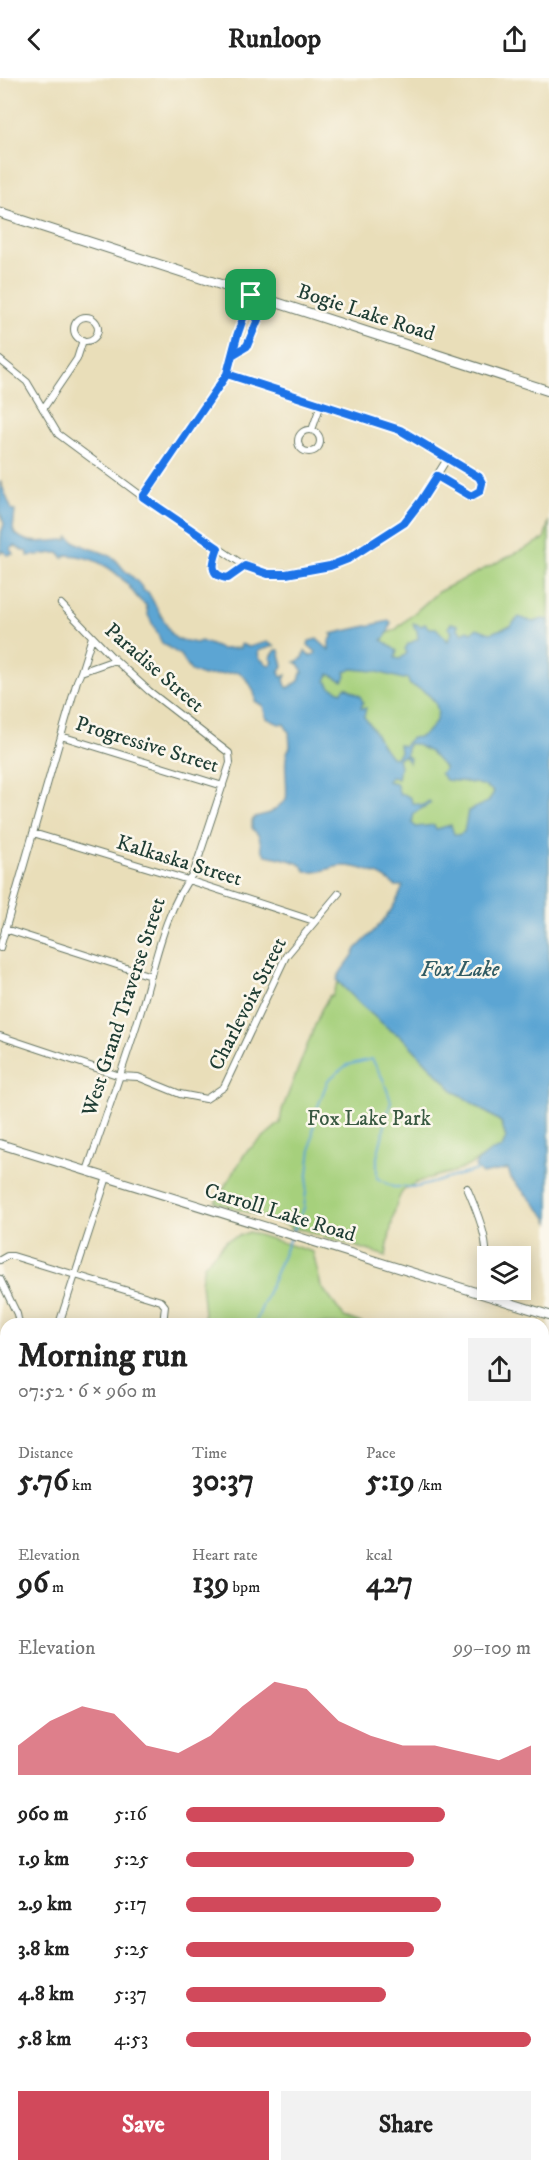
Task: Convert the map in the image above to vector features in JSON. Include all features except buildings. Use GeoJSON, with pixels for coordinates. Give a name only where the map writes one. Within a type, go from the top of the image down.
{"type":"FeatureCollection","features":[{"type":"Feature","properties":{"kind":"main road","name":"Bogie Lake Road"},"geometry":{"type":"LineString","coordinates":[[0,213],[549,391]]}},
{"type":"Feature","properties":{"kind":"street"},"geometry":{"type":"LineString","coordinates":[[143,497],[227,374],[251,295]]}},
{"type":"Feature","properties":{"kind":"street"},"geometry":{"type":"LineString","coordinates":[[232,355],[247,346],[266,300]]}},
{"type":"Feature","properties":{"kind":"street"},"geometry":{"type":"LineString","coordinates":[[44,409],[77,359],[83,340]]}},
{"type":"Feature","properties":{"kind":"street"},"geometry":{"type":"LineString","coordinates":[[0,360],[27,382],[58,434],[143,497],[218,548],[245,566],[268,574],[286,574],[330,566],[348,559],[404,523],[421,501],[447,459]]}},
{"type":"Feature","properties":{"kind":"street"},"geometry":{"type":"LineString","coordinates":[[227,374],[400,430],[479,477],[482,483],[480,491],[471,496],[437,476]]}},
{"type":"Feature","properties":{"kind":"street"},"geometry":{"type":"LineString","coordinates":[[312,430],[321,404]]}},
{"type":"Feature","properties":{"kind":"street"},"geometry":{"type":"LineString","coordinates":[[218,548],[213,564],[217,575],[228,578],[245,566]]}},
{"type":"Feature","properties":{"kind":"street","name":"Paradise Street"},"geometry":{"type":"LineString","coordinates":[[61,604],[115,660],[149,691],[229,753]]}},
{"type":"Feature","properties":{"kind":"street"},"geometry":{"type":"LineString","coordinates":[[0,948],[73,691],[92,637]]}},
{"type":"Feature","properties":{"kind":"street"},"geometry":{"type":"LineString","coordinates":[[81,672],[115,660]]}},
{"type":"Feature","properties":{"kind":"street","name":"Progressive Street"},"geometry":{"type":"LineString","coordinates":[[61,736],[223,786]]}},
{"type":"Feature","properties":{"kind":"street","name":"West Grand Traverse Street"},"geometry":{"type":"LineString","coordinates":[[87,1171],[120,1076],[168,920],[182,887],[194,872],[230,763],[229,753]]}},
{"type":"Feature","properties":{"kind":"street","name":"Kalkaska Street"},"geometry":{"type":"LineString","coordinates":[[33,833],[314,921]]}},
{"type":"Feature","properties":{"kind":"street","name":"Charlevoix Street"},"geometry":{"type":"LineString","coordinates":[[120,1076],[138,1077],[180,1094],[206,1099],[224,1087],[286,956],[339,893]]}},
{"type":"Feature","properties":{"kind":"street"},"geometry":{"type":"LineString","coordinates":[[5,929],[151,976]]}},
{"type":"Feature","properties":{"kind":"street"},"geometry":{"type":"LineString","coordinates":[[0,1036],[120,1076]]}},
{"type":"Feature","properties":{"kind":"street","name":"Carroll Lake Road"},"geometry":{"type":"LineString","coordinates":[[0,1144],[477,1292]]}},
{"type":"Feature","properties":{"kind":"street"},"geometry":{"type":"LineString","coordinates":[[61,1318],[107,1177]]}},
{"type":"Feature","properties":{"kind":"street"},"geometry":{"type":"LineString","coordinates":[[467,1188],[486,1236],[486,1246]]}},
{"type":"Feature","properties":{"kind":"street"},"geometry":{"type":"LineString","coordinates":[[0,1260],[7,1256],[14,1256],[161,1301],[165,1306],[164,1318]]}},
{"type":"Feature","properties":{"kind":"street"},"geometry":{"type":"LineString","coordinates":[[0,1279],[18,1318]]}},
{"type":"Feature","properties":{"kind":"street","name":"Carroll Lake Road"},"geometry":{"type":"LineString","coordinates":[[501,1300],[549,1315]]}},
{"type":"Feature","properties":{"kind":"green space"},"geometry":{"type":"Polygon","coordinates":[[[549,521],[549,759],[486,841],[410,849],[315,677],[333,658],[395,630],[438,592],[544,539],[549,521]]]}},
{"type":"Feature","properties":{"kind":"green space","name":"Fox Lake Park"},"geometry":{"type":"Polygon","coordinates":[[[338,982],[378,1020],[402,1037],[454,1091],[501,1122],[506,1138],[501,1150],[462,1169],[422,1180],[404,1190],[397,1202],[386,1256],[304,1230],[290,1228],[290,1226],[215,1202],[246,1152],[280,1123],[282,1110],[321,1010],[330,995],[332,996],[338,982]]]}},
{"type":"Feature","properties":{"kind":"green space"},"geometry":{"type":"Polygon","coordinates":[[[249,1232],[313,1252],[321,1286],[347,1318],[204,1318],[201,1282],[204,1265],[227,1240],[249,1232]]]}},
{"type":"Feature","properties":{"kind":"water","name":"Fox Lake"},"geometry":{"type":"Polygon","coordinates":[[[0,481],[12,510],[15,511],[13,530],[18,536],[38,542],[67,540],[69,537],[79,544],[112,557],[144,591],[148,592],[172,635],[177,639],[196,643],[201,641],[221,649],[240,648],[241,644],[249,647],[267,642],[274,646],[258,651],[259,658],[270,666],[273,662],[270,658],[276,650],[279,650],[283,666],[279,672],[281,677],[286,675],[284,680],[288,688],[299,681],[303,673],[300,665],[295,662],[303,658],[305,651],[309,656],[316,652],[308,645],[309,641],[317,639],[329,650],[329,641],[333,636],[331,634],[389,621],[391,622],[389,630],[382,640],[397,651],[395,658],[400,659],[407,653],[405,649],[408,644],[418,639],[413,623],[436,628],[448,641],[452,632],[448,628],[451,623],[458,625],[462,633],[468,630],[472,632],[477,628],[490,633],[510,626],[519,617],[533,622],[549,620],[549,1222],[511,1178],[508,1169],[482,1174],[475,1167],[476,1163],[490,1152],[502,1148],[506,1138],[501,1122],[454,1091],[402,1037],[390,1030],[361,1005],[337,980],[356,949],[389,913],[403,886],[395,886],[384,877],[359,868],[342,866],[308,872],[299,864],[266,855],[262,850],[259,836],[252,828],[252,821],[255,817],[270,813],[286,800],[286,758],[290,747],[289,732],[284,724],[266,718],[263,706],[255,701],[251,685],[239,672],[203,676],[191,671],[180,655],[162,643],[148,615],[146,605],[121,578],[107,567],[84,557],[67,555],[63,558],[59,553],[28,556],[28,552],[15,546],[10,549],[14,554],[7,555],[3,551],[0,554],[4,524],[0,512],[0,481]],[[352,669],[345,672],[346,676],[343,681],[329,674],[326,681],[331,687],[341,692],[346,687],[360,696],[363,702],[361,708],[366,708],[364,717],[387,752],[395,758],[400,752],[399,745],[404,746],[410,739],[420,737],[431,727],[438,713],[436,706],[427,694],[410,685],[407,678],[352,669]],[[408,744],[406,755],[410,758],[409,763],[404,756],[398,758],[400,766],[398,779],[392,777],[387,781],[396,783],[400,795],[404,794],[411,798],[412,803],[423,805],[429,801],[431,803],[414,813],[412,823],[416,827],[434,825],[436,829],[451,825],[454,834],[464,832],[468,811],[488,802],[494,792],[477,784],[446,780],[440,773],[444,767],[430,752],[415,744],[408,744]]]}},
{"type":"Feature","properties":{"kind":"waterway"},"geometry":{"type":"LineString","coordinates":[[292,1233],[304,1208],[315,1114],[328,1080],[347,1065],[372,1059],[391,1101],[377,1157],[377,1178],[393,1187],[418,1187],[477,1170]]}},
{"type":"Feature","properties":{"kind":"waterway"},"geometry":{"type":"LineString","coordinates":[[257,1318],[290,1238]]}},
{"type":"Feature","properties":{"kind":"route"},"geometry":{"type":"LineString","coordinates":[[251,295],[237,336],[232,355],[227,374],[143,497],[218,548],[213,564],[217,575],[228,578],[245,566],[268,574],[286,574],[330,566],[348,559],[404,523],[437,476],[471,496],[480,491],[482,483],[479,477],[400,430],[227,374],[232,355],[247,346],[266,300],[251,295]]}}]}
